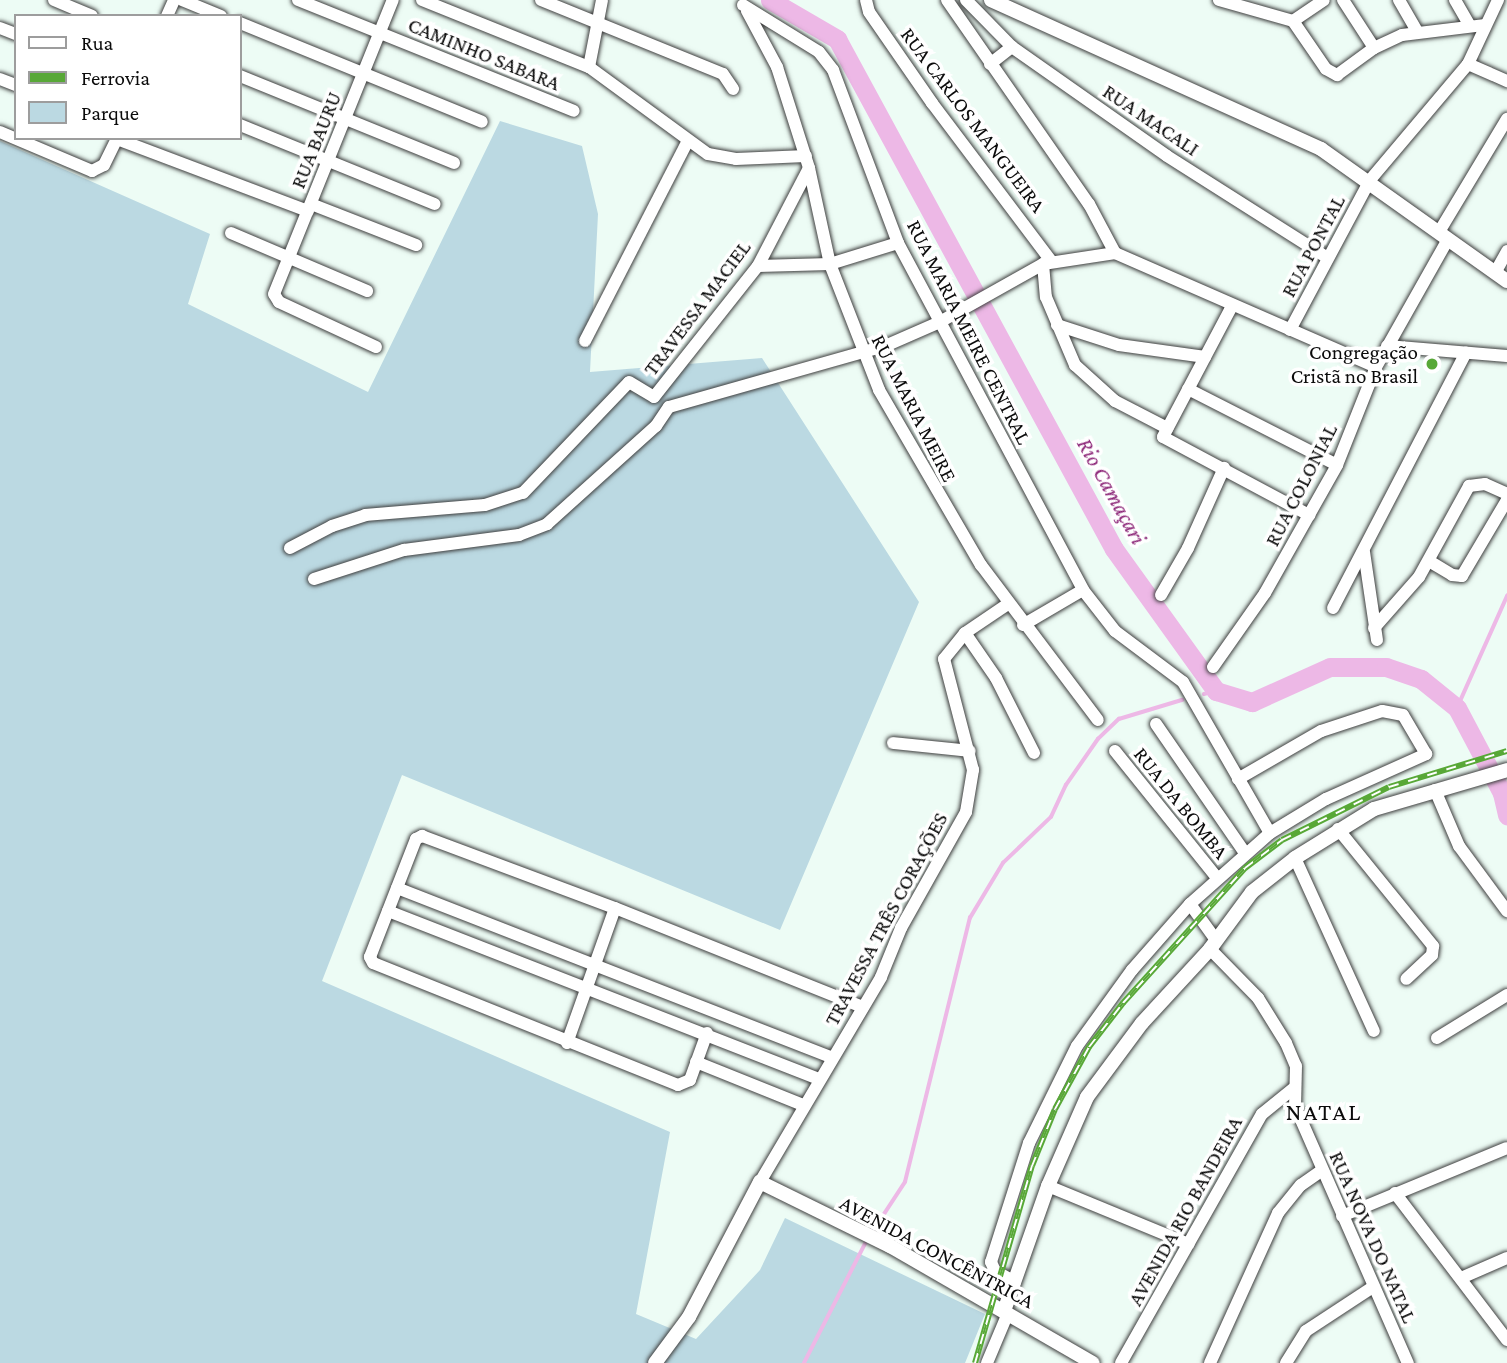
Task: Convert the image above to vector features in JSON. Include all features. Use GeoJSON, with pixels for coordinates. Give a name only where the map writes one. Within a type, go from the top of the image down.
{"type":"FeatureCollection","features":[{"type":"Feature","properties":{"kind":"street"},"geometry":{"type":"LineString","coordinates":[[54,0],[87,14]]}},
{"type":"Feature","properties":{"kind":"street"},"geometry":{"type":"LineString","coordinates":[[182,0],[216,14]]}},
{"type":"Feature","properties":{"kind":"street","name":"CAMINHO SABARA"},"geometry":{"type":"LineString","coordinates":[[298,0],[574,111]]}},
{"type":"Feature","properties":{"kind":"street","name":"RUA BAURU"},"geometry":{"type":"LineString","coordinates":[[376,347],[279,302],[274,294],[393,0]]}},
{"type":"Feature","properties":{"kind":"street"},"geometry":{"type":"LineString","coordinates":[[422,0],[589,67],[614,81],[688,142],[720,158],[807,162]]}},
{"type":"Feature","properties":{"kind":"street"},"geometry":{"type":"LineString","coordinates":[[541,0],[723,74],[733,89]]}},
{"type":"Feature","properties":{"kind":"street"},"geometry":{"type":"LineString","coordinates":[[589,67],[602,0]]}},
{"type":"Feature","properties":{"kind":"street","name":"RUA CARLOS MANGUEIRA"},"geometry":{"type":"LineString","coordinates":[[866,0],[869,12],[1047,263]]}},
{"type":"Feature","properties":{"kind":"street"},"geometry":{"type":"LineString","coordinates":[[947,0],[1088,204],[1115,253]]}},
{"type":"Feature","properties":{"kind":"street","name":"RUA MACALI"},"geometry":{"type":"LineString","coordinates":[[966,0],[1012,47],[1167,156],[1326,257]]}},
{"type":"Feature","properties":{"kind":"street"},"geometry":{"type":"LineString","coordinates":[[991,0],[1010,3],[1289,132],[1370,180],[1501,277],[1507,251]]}},
{"type":"Feature","properties":{"kind":"street"},"geometry":{"type":"LineString","coordinates":[[1219,0],[1293,21],[1333,74],[1342,73],[1374,48],[1417,31],[1485,25]]}},
{"type":"Feature","properties":{"kind":"street"},"geometry":{"type":"LineString","coordinates":[[1293,21],[1324,0]]}},
{"type":"Feature","properties":{"kind":"street"},"geometry":{"type":"LineString","coordinates":[[1343,0],[1374,48]]}},
{"type":"Feature","properties":{"kind":"street"},"geometry":{"type":"LineString","coordinates":[[1399,0],[1417,31]]}},
{"type":"Feature","properties":{"kind":"street"},"geometry":{"type":"LineString","coordinates":[[1455,0],[1470,26]]}},
{"type":"Feature","properties":{"kind":"street","name":"RUA PONTAL"},"geometry":{"type":"LineString","coordinates":[[1290,330],[1326,257],[1370,180],[1468,64],[1498,0]]}},
{"type":"Feature","properties":{"kind":"street","name":"RUA MARIA MEIRE"},"geometry":{"type":"LineString","coordinates":[[741,3],[768,44],[807,162],[830,264],[862,353],[942,504],[1023,625],[1098,720]]}},
{"type":"Feature","properties":{"kind":"street","name":"RUA MARIA MEIRE CENTRAL"},"geometry":{"type":"LineString","coordinates":[[741,3],[819,52],[833,70],[898,243],[938,323],[1083,590],[1115,631],[1183,682],[1270,833]]}},
{"type":"Feature","properties":{"kind":"street"},"geometry":{"type":"LineString","coordinates":[[242,24],[482,122]]}},
{"type":"Feature","properties":{"kind":"street"},"geometry":{"type":"LineString","coordinates":[[990,64],[1012,47]]}},
{"type":"Feature","properties":{"kind":"street"},"geometry":{"type":"LineString","coordinates":[[1468,64],[1507,81]]}},
{"type":"Feature","properties":{"kind":"street"},"geometry":{"type":"LineString","coordinates":[[242,77],[454,163]]}},
{"type":"Feature","properties":{"kind":"street","name":"RUA COLONIAL"},"geometry":{"type":"LineString","coordinates":[[1213,667],[1265,593],[1337,465],[1376,367],[1507,119]]}},
{"type":"Feature","properties":{"kind":"street"},"geometry":{"type":"LineString","coordinates":[[242,126],[435,204]]}},
{"type":"Feature","properties":{"kind":"street"},"geometry":{"type":"LineString","coordinates":[[19,140],[92,171],[104,165],[116,140]]}},
{"type":"Feature","properties":{"kind":"street"},"geometry":{"type":"LineString","coordinates":[[120,140],[416,245]]}},
{"type":"Feature","properties":{"kind":"street"},"geometry":{"type":"LineString","coordinates":[[585,341],[688,142]]}},
{"type":"Feature","properties":{"kind":"street","name":"TRAVESSA MACIEL"},"geometry":{"type":"LineString","coordinates":[[290,548],[332,526],[365,515],[485,505],[523,493],[629,382],[654,397],[758,266],[807,162]]}},
{"type":"Feature","properties":{"kind":"street"},"geometry":{"type":"LineString","coordinates":[[231,233],[367,290]]}},
{"type":"Feature","properties":{"kind":"street"},"geometry":{"type":"LineString","coordinates":[[758,266],[830,264],[898,243]]}},
{"type":"Feature","properties":{"kind":"street"},"geometry":{"type":"LineString","coordinates":[[314,579],[404,550],[519,535],[547,524],[656,426],[669,407],[862,353],[938,323],[1047,263],[1115,253],[1376,367]]}},
{"type":"Feature","properties":{"kind":"street"},"geometry":{"type":"LineString","coordinates":[[1047,263],[1044,288],[1075,365],[1086,378],[1115,401],[1308,516]]}},
{"type":"Feature","properties":{"kind":"street"},"geometry":{"type":"LineString","coordinates":[[1165,431],[1232,306]]}},
{"type":"Feature","properties":{"kind":"street"},"geometry":{"type":"LineString","coordinates":[[1057,325],[1119,345],[1205,357]]}},
{"type":"Feature","properties":{"kind":"street"},"geometry":{"type":"LineString","coordinates":[[1387,346],[1507,356]]}},
{"type":"Feature","properties":{"kind":"street"},"geometry":{"type":"LineString","coordinates":[[1333,608],[1466,353]]}},
{"type":"Feature","properties":{"kind":"street"},"geometry":{"type":"LineString","coordinates":[[1188,389],[1337,465]]}},
{"type":"Feature","properties":{"kind":"street"},"geometry":{"type":"LineString","coordinates":[[1161,595],[1200,525],[1224,468]]}},
{"type":"Feature","properties":{"kind":"street"},"geometry":{"type":"LineString","coordinates":[[1364,552],[1376,634],[1429,561],[1469,486],[1485,484],[1507,494]]}},
{"type":"Feature","properties":{"kind":"street"},"geometry":{"type":"LineString","coordinates":[[1429,561],[1456,577],[1465,574],[1507,500]]}},
{"type":"Feature","properties":{"kind":"street"},"geometry":{"type":"LineString","coordinates":[[1023,625],[1083,590]]}},
{"type":"Feature","properties":{"kind":"street","name":"TRAVESSA TRÊS CORAÇÕES"},"geometry":{"type":"LineString","coordinates":[[760,1182],[818,1079],[863,1007],[966,812],[972,787],[970,751],[944,659],[965,633],[1008,604]]}},
{"type":"Feature","properties":{"kind":"street"},"geometry":{"type":"LineString","coordinates":[[965,633],[996,678],[1034,753]]}},
{"type":"Feature","properties":{"kind":"street"},"geometry":{"type":"LineString","coordinates":[[1015,1282],[995,1271],[990,1262],[1029,1143],[1077,1046],[1132,970],[1190,904],[1270,833],[1326,799],[1426,754],[1403,715],[1382,711],[1321,731],[1238,779]]}},
{"type":"Feature","properties":{"kind":"street"},"geometry":{"type":"LineString","coordinates":[[1156,724],[1245,853]]}},
{"type":"Feature","properties":{"kind":"street"},"geometry":{"type":"LineString","coordinates":[[893,743],[970,751]]}},
{"type":"Feature","properties":{"kind":"street","name":"RUA DA BOMBA"},"geometry":{"type":"LineString","coordinates":[[1115,751],[1217,878]]}},
{"type":"Feature","properties":{"kind":"street"},"geometry":{"type":"LineString","coordinates":[[987,1363],[1048,1186],[1096,1084],[1142,1023],[1213,945],[1252,892],[1295,858],[1374,809],[1471,778],[1507,770]]}},
{"type":"Feature","properties":{"kind":"street"},"geometry":{"type":"LineString","coordinates":[[1435,790],[1459,846],[1507,911]]}},
{"type":"Feature","properties":{"kind":"street"},"geometry":{"type":"LineString","coordinates":[[1338,829],[1433,946],[1433,955],[1406,979]]}},
{"type":"Feature","properties":{"kind":"street"},"geometry":{"type":"LineString","coordinates":[[707,1033],[690,1080],[678,1084],[567,1043],[373,963],[370,957],[416,839],[422,836],[615,908],[863,1007]]}},
{"type":"Feature","properties":{"kind":"street"},"geometry":{"type":"LineString","coordinates":[[1295,858],[1374,1031]]}},
{"type":"Feature","properties":{"kind":"street"},"geometry":{"type":"LineString","coordinates":[[397,888],[831,1057]]}},
{"type":"Feature","properties":{"kind":"street","name":"RUA NOVA DO NATAL"},"geometry":{"type":"LineString","coordinates":[[1190,904],[1213,945],[1275,1020],[1296,1066],[1295,1106],[1321,1171],[1408,1363]]}},
{"type":"Feature","properties":{"kind":"street"},"geometry":{"type":"LineString","coordinates":[[567,1043],[584,985],[615,908]]}},
{"type":"Feature","properties":{"kind":"street"},"geometry":{"type":"LineString","coordinates":[[388,911],[707,1033],[818,1079]]}},
{"type":"Feature","properties":{"kind":"street"},"geometry":{"type":"LineString","coordinates":[[1437,1038],[1507,995]]}},
{"type":"Feature","properties":{"kind":"street"},"geometry":{"type":"LineString","coordinates":[[696,1062],[803,1105]]}},
{"type":"Feature","properties":{"kind":"street","name":"AVENIDA RIO BANDEIRA"},"geometry":{"type":"LineString","coordinates":[[1121,1363],[1262,1114],[1294,1088]]}},
{"type":"Feature","properties":{"kind":"street"},"geometry":{"type":"LineString","coordinates":[[1342,1216],[1507,1148]]}},
{"type":"Feature","properties":{"kind":"street"},"geometry":{"type":"LineString","coordinates":[[1210,1363],[1278,1213],[1301,1185],[1321,1171]]}},
{"type":"Feature","properties":{"kind":"street"},"geometry":{"type":"LineString","coordinates":[[655,1363],[689,1317],[760,1182]]}},
{"type":"Feature","properties":{"kind":"street","name":"AVENIDA CONCÊNTRICA"},"geometry":{"type":"LineString","coordinates":[[760,1182],[890,1246],[1006,1312],[1071,1358],[1093,1363]]}},
{"type":"Feature","properties":{"kind":"street"},"geometry":{"type":"LineString","coordinates":[[1048,1186],[1189,1244]]}},
{"type":"Feature","properties":{"kind":"street"},"geometry":{"type":"LineString","coordinates":[[1395,1193],[1507,1340]]}},
{"type":"Feature","properties":{"kind":"street"},"geometry":{"type":"LineString","coordinates":[[1461,1278],[1507,1258]]}},
{"type":"Feature","properties":{"kind":"street"},"geometry":{"type":"LineString","coordinates":[[1286,1363],[1306,1331],[1373,1287]]}},
{"type":"Feature","properties":{"kind":"green space"},"geometry":{"type":"Polygon","coordinates":[[[500,121],[582,146],[598,214],[590,372],[762,358],[919,602],[780,930],[402,775],[322,981],[670,1132],[636,1314],[696,1339],[760,1270],[785,1218],[985,1314],[965,1363],[0,1363],[0,141],[210,234],[188,304],[368,392],[500,121]]]}},
{"type":"Feature","properties":{"kind":"waterway","name":"Rio Camaçari"},"geometry":{"type":"LineString","coordinates":[[770,0],[837,39],[1114,549],[1216,691],[1252,702],[1330,667],[1386,667],[1421,679],[1457,708],[1502,793],[1507,815]]}},
{"type":"Feature","properties":{"kind":"waterway"},"geometry":{"type":"LineString","coordinates":[[1457,708],[1507,596]]}},
{"type":"Feature","properties":{"kind":"waterway"},"geometry":{"type":"LineString","coordinates":[[1204,694],[1216,691]]}},
{"type":"Feature","properties":{"kind":"waterway"},"geometry":{"type":"LineString","coordinates":[[871,1234],[905,1182],[970,918],[1003,863],[1051,817],[1066,785],[1098,739],[1119,719],[1182,700]]}},
{"type":"Feature","properties":{"kind":"waterway"},"geometry":{"type":"LineString","coordinates":[[804,1363],[867,1240]]}},
{"type":"Feature","properties":{"kind":"railway"},"geometry":{"type":"LineString","coordinates":[[975,1363],[1032,1166],[1055,1109],[1089,1047],[1123,1003],[1245,868],[1282,840],[1389,787],[1507,751]]}},
{"type":"Feature","properties":{"kind":"place","name":"Congregação Cristã no Brasil"},"geometry":{"type":"Point","coordinates":[1432,364]}},
{"type":"Feature","properties":{"kind":"district","name":"NATAL"},"geometry":{"type":"Point","coordinates":[1324,1112]}}]}
